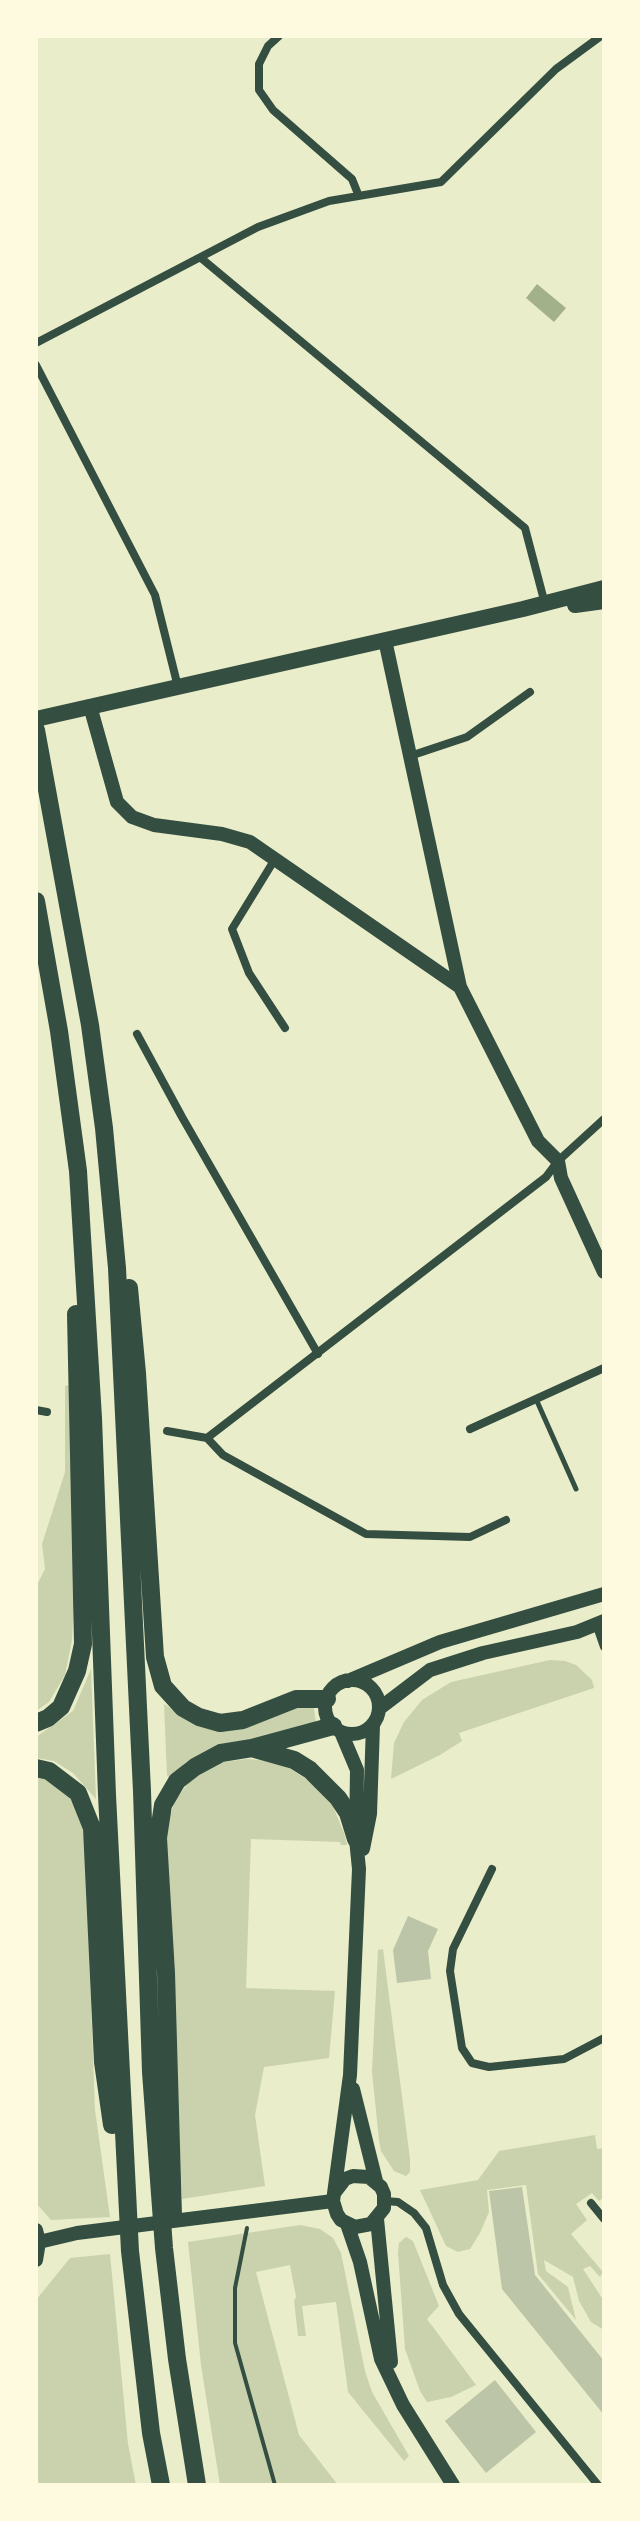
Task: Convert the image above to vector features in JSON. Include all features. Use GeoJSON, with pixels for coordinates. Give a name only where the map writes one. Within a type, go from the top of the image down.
{"type":"FeatureCollection","features":[{"type":"Feature","properties":{"kind":"highway"},"geometry":{"type":"LineString","coordinates":[[36,730],[90,1025],[127,1268],[137,1373],[155,1657],[163,1686],[183,1708],[220,1723],[243,1720],[296,1699],[327,1699]]}},
{"type":"Feature","properties":{"kind":"highway"},"geometry":{"type":"LineString","coordinates":[[36,901],[59,1031],[78,1171],[93,1418],[107,1795],[130,2251]]}},
{"type":"Feature","properties":{"kind":"highway"},"geometry":{"type":"LineString","coordinates":[[104,1128],[117,1268],[142,1791],[151,2072],[164,2248],[177,2359],[197,2485]]}},
{"type":"Feature","properties":{"kind":"highway"},"geometry":{"type":"LineString","coordinates":[[36,1723],[61,1707],[77,1671],[83,1644],[76,1374],[78,1171]]}},
{"type":"Feature","properties":{"kind":"highway"},"geometry":{"type":"LineString","coordinates":[[177,2359],[170,2090],[158,1838],[163,1805],[177,1781],[221,1753],[337,1729]]}},
{"type":"Feature","properties":{"kind":"highway"},"geometry":{"type":"LineString","coordinates":[[252,1748],[294,1760],[310,1770],[338,1798],[348,1813],[356,1839]]}},
{"type":"Feature","properties":{"kind":"highway"},"geometry":{"type":"LineString","coordinates":[[36,1768],[49,1771],[78,1793],[92,1828],[103,2062],[130,2251],[151,2433],[161,2485]]}},
{"type":"Feature","properties":{"kind":"main road"},"geometry":{"type":"LineString","coordinates":[[36,719],[604,588]]}},
{"type":"Feature","properties":{"kind":"main road"},"geometry":{"type":"LineString","coordinates":[[545,604],[574,605],[604,601]]}},
{"type":"Feature","properties":{"kind":"street"},"geometry":{"type":"LineString","coordinates":[[279,36],[268,46],[259,64],[259,90],[273,110],[352,179],[358,194]]}},
{"type":"Feature","properties":{"kind":"street"},"geometry":{"type":"LineString","coordinates":[[36,343],[258,227],[329,201],[441,182],[556,69],[601,36]]}},
{"type":"Feature","properties":{"kind":"street"},"geometry":{"type":"LineString","coordinates":[[201,258],[525,528],[545,604]]}},
{"type":"Feature","properties":{"kind":"street"},"geometry":{"type":"LineString","coordinates":[[36,365],[155,595],[178,687]]}},
{"type":"Feature","properties":{"kind":"street"},"geometry":{"type":"LineString","coordinates":[[385,640],[460,987],[538,1141],[558,1161],[561,1178],[603,1265]]}},
{"type":"Feature","properties":{"kind":"street"},"geometry":{"type":"LineString","coordinates":[[410,756],[467,737],[530,692]]}},
{"type":"Feature","properties":{"kind":"street"},"geometry":{"type":"LineString","coordinates":[[90,706],[117,802],[132,817],[154,825],[222,834],[250,842],[460,987]]}},
{"type":"Feature","properties":{"kind":"street"},"geometry":{"type":"LineString","coordinates":[[275,859],[232,929],[249,973],[285,1028]]}},
{"type":"Feature","properties":{"kind":"street"},"geometry":{"type":"LineString","coordinates":[[137,1034],[318,1354]]}},
{"type":"Feature","properties":{"kind":"street"},"geometry":{"type":"LineString","coordinates":[[207,1438],[546,1177],[558,1161],[604,1119]]}},
{"type":"Feature","properties":{"kind":"street"},"geometry":{"type":"LineString","coordinates":[[470,1429],[604,1368]]}},
{"type":"Feature","properties":{"kind":"street"},"geometry":{"type":"LineString","coordinates":[[36,1410],[47,1412]]}},
{"type":"Feature","properties":{"kind":"street"},"geometry":{"type":"LineString","coordinates":[[167,1431],[207,1438],[223,1455],[366,1534],[470,1537],[506,1520]]}},
{"type":"Feature","properties":{"kind":"street"},"geometry":{"type":"LineString","coordinates":[[453,2485],[403,2405],[381,2359],[360,2262],[347,2224],[337,2214],[334,2196],[350,2075],[359,1869],[357,1770],[337,1729],[327,1718],[327,1699],[339,1684],[440,1642],[604,1594]]}},
{"type":"Feature","properties":{"kind":"street"},"geometry":{"type":"LineString","coordinates":[[359,1869],[370,1814],[373,1725],[380,1708],[430,1670],[483,1653],[577,1632],[600,1623],[604,1647]]}},
{"type":"Feature","properties":{"kind":"street"},"geometry":{"type":"LineString","coordinates":[[348,1681],[358,1681],[374,1690],[380,1708]]}},
{"type":"Feature","properties":{"kind":"street"},"geometry":{"type":"LineString","coordinates":[[337,1729],[358,1734],[373,1725]]}},
{"type":"Feature","properties":{"kind":"street"},"geometry":{"type":"LineString","coordinates":[[492,1869],[453,1949],[450,1971],[462,2048],[472,2063],[489,2067],[564,2059],[604,2038]]}},
{"type":"Feature","properties":{"kind":"street"},"geometry":{"type":"LineString","coordinates":[[350,2075],[376,2181],[384,2194],[385,2201],[377,2219],[389,2352],[403,2405]]}},
{"type":"Feature","properties":{"kind":"street"},"geometry":{"type":"LineString","coordinates":[[36,2260],[37,2236],[251,2210],[334,2196],[345,2179],[353,2176],[369,2177],[376,2181]]}},
{"type":"Feature","properties":{"kind":"street"},"geometry":{"type":"LineString","coordinates":[[385,2201],[398,2202],[426,2228],[443,2285],[454,2307],[598,2485]]}},
{"type":"Feature","properties":{"kind":"street"},"geometry":{"type":"LineString","coordinates":[[591,2203],[604,2219]]}},
{"type":"Feature","properties":{"kind":"street"},"geometry":{"type":"LineString","coordinates":[[347,2224],[363,2227],[377,2219]]}},
{"type":"Feature","properties":{"kind":"lane"},"geometry":{"type":"LineString","coordinates":[[536,1399],[576,1489]]}},
{"type":"Feature","properties":{"kind":"path"},"geometry":{"type":"LineString","coordinates":[[251,2210],[235,2288],[235,2343],[275,2485]]}},
{"type":"Feature","properties":{"kind":"shaded area"},"geometry":{"type":"Polygon","coordinates":[[[537,284],[566,308],[554,322],[526,298],[537,284]]]}},
{"type":"Feature","properties":{"kind":"shaded area"},"geometry":{"type":"Polygon","coordinates":[[[70,1385],[72,1640],[65,1675],[49,1702],[36,1711],[36,1587],[45,1569],[42,1544],[65,1472],[65,1386],[70,1385]]]}},
{"type":"Feature","properties":{"kind":"shaded area"},"geometry":{"type":"Polygon","coordinates":[[[550,1660],[576,1665],[592,1680],[594,1688],[459,1733],[462,1741],[391,1779],[394,1743],[404,1722],[422,1700],[451,1682],[550,1660]]]}},
{"type":"Feature","properties":{"kind":"shaded area"},"geometry":{"type":"Polygon","coordinates":[[[91,1669],[96,1799],[73,1773],[54,1761],[36,1758],[36,1737],[73,1711],[91,1669]]]}},
{"type":"Feature","properties":{"kind":"shaded area"},"geometry":{"type":"Polygon","coordinates":[[[164,1704],[188,1719],[302,1706],[314,1708],[316,1723],[220,1747],[186,1762],[170,1779],[167,1775],[164,1704]]]}},
{"type":"Feature","properties":{"kind":"shaded area"},"geometry":{"type":"Polygon","coordinates":[[[248,1759],[269,1761],[289,1768],[309,1781],[330,1799],[344,1833],[347,1845],[340,1842],[251,1839],[246,1988],[335,1991],[329,2058],[264,2067],[255,2115],[265,2186],[182,2199],[166,1843],[169,1819],[175,1801],[189,1782],[222,1762],[248,1759]]]}},
{"type":"Feature","properties":{"kind":"shaded area"},"geometry":{"type":"Polygon","coordinates":[[[36,1777],[49,1779],[70,1798],[81,1819],[85,1843],[95,2110],[110,2217],[51,2220],[36,2203],[36,1777]]]}},
{"type":"Feature","properties":{"kind":"shaded area"},"geometry":{"type":"Polygon","coordinates":[[[383,1949],[410,2159],[410,2172],[406,2176],[394,2171],[381,2151],[372,2072],[378,1950],[383,1949]]]}},
{"type":"Feature","properties":{"kind":"shaded area"},"geometry":{"type":"Polygon","coordinates":[[[595,2135],[597,2149],[604,2148],[604,2197],[599,2201],[592,2193],[576,2204],[587,2220],[571,2234],[603,2272],[600,2277],[590,2266],[583,2269],[602,2298],[604,2330],[591,2322],[579,2301],[573,2277],[544,2260],[546,2271],[568,2287],[576,2320],[538,2274],[526,2185],[487,2190],[489,2212],[480,2233],[470,2249],[458,2252],[446,2246],[420,2190],[478,2180],[499,2151],[595,2135]]]}},
{"type":"Feature","properties":{"kind":"shaded area"},"geometry":{"type":"Polygon","coordinates":[[[300,2225],[320,2229],[333,2238],[341,2253],[372,2392],[409,2456],[404,2461],[348,2392],[336,2302],[302,2306],[306,2336],[298,2336],[290,2265],[256,2272],[299,2435],[338,2485],[220,2485],[201,2365],[188,2242],[300,2225]]]}},
{"type":"Feature","properties":{"kind":"shaded area"},"geometry":{"type":"Polygon","coordinates":[[[406,2237],[413,2241],[439,2306],[427,2319],[476,2385],[451,2397],[427,2402],[405,2349],[398,2253],[399,2243],[406,2237]]]}},
{"type":"Feature","properties":{"kind":"shaded area"},"geometry":{"type":"Polygon","coordinates":[[[110,2254],[128,2444],[136,2485],[39,2485],[36,2470],[36,2300],[70,2258],[110,2254]]]}},
{"type":"Feature","properties":{"kind":"building"},"geometry":{"type":"Polygon","coordinates":[[[408,1916],[438,1929],[428,1951],[431,1979],[397,1983],[393,1950],[408,1916]]]}},
{"type":"Feature","properties":{"kind":"building"},"geometry":{"type":"Polygon","coordinates":[[[522,2187],[535,2275],[604,2361],[604,2415],[502,2289],[489,2191],[522,2187]]]}},
{"type":"Feature","properties":{"kind":"building"},"geometry":{"type":"Polygon","coordinates":[[[495,2380],[536,2432],[486,2473],[445,2421],[495,2380]]]}}]}
